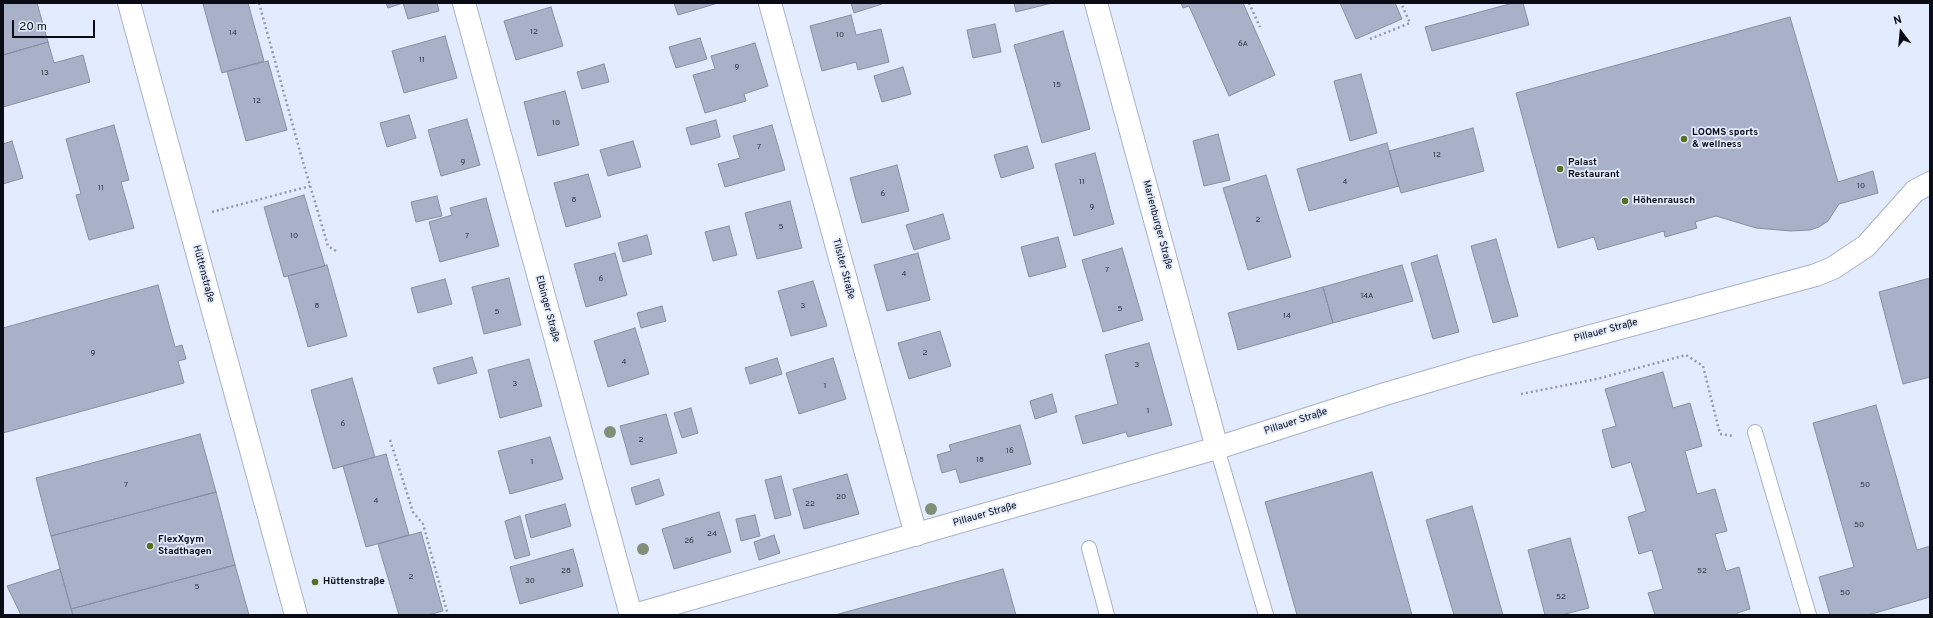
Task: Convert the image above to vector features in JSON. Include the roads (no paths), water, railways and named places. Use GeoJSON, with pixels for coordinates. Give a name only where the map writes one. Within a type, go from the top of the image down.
{"type":"FeatureCollection","features":[{"type":"Feature","properties":{"kind":"street","name":"Hüttenstraße"},"geometry":{"type":"LineString","coordinates":[[130,3],[296,615]]}},
{"type":"Feature","properties":{"kind":"street","name":"Elbinger Straße"},"geometry":{"type":"LineString","coordinates":[[464,3],[632,615]]}},
{"type":"Feature","properties":{"kind":"street","name":"Tilsiter Straße"},"geometry":{"type":"LineString","coordinates":[[770,3],[916,535]]}},
{"type":"Feature","properties":{"kind":"street","name":"Marienburger Straße"},"geometry":{"type":"LineString","coordinates":[[1096,3],[1217,448]]}},
{"type":"Feature","properties":{"kind":"street","name":"Pillauer Straße"},"geometry":{"type":"LineString","coordinates":[[632,615],[1217,448],[1385,394],[1480,366],[1816,275],[1833,268],[1866,246],[1915,191],[1930,183]]}},
{"type":"Feature","properties":{"kind":"lane"},"geometry":{"type":"LineString","coordinates":[[1756,435],[1809,615]]}},
{"type":"Feature","properties":{"kind":"lane"},"geometry":{"type":"LineString","coordinates":[[1217,448],[1266,615]]}},
{"type":"Feature","properties":{"kind":"lane"},"geometry":{"type":"LineString","coordinates":[[1089,548],[1107,615]]}},
{"type":"Feature","properties":{"kind":"place","name":"LOOMS sports & wellness"},"geometry":{"type":"Point","coordinates":[1684,139]}},
{"type":"Feature","properties":{"kind":"place","name":"Palast Restaurant"},"geometry":{"type":"Point","coordinates":[1560,169]}},
{"type":"Feature","properties":{"kind":"place","name":"Höhenrausch"},"geometry":{"type":"Point","coordinates":[1625,201]}},
{"type":"Feature","properties":{"kind":"place","name":"FlexXgym Stadthagen"},"geometry":{"type":"Point","coordinates":[150,546]}},
{"type":"Feature","properties":{"kind":"place","name":"Hüttenstraße"},"geometry":{"type":"Point","coordinates":[315,582]}}]}
